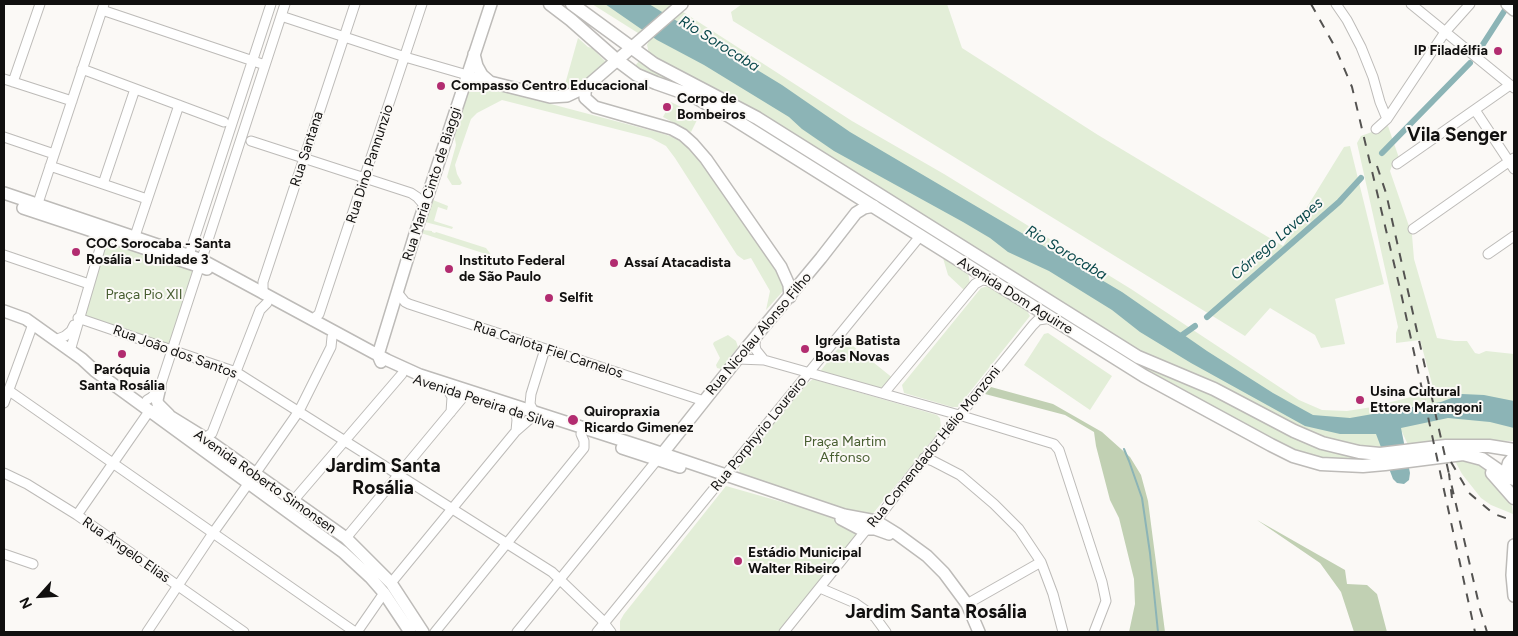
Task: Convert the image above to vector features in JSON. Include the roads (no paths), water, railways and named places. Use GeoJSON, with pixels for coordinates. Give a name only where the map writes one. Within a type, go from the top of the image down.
{"type":"FeatureCollection","features":[{"type":"Feature","properties":{"kind":"highway","name":"Avenida Dom Aguirre"},"geometry":{"type":"LineString","coordinates":[[550,4],[572,20],[617,61],[637,75],[656,84],[693,96],[729,116],[1144,376],[1293,456],[1321,464],[1363,466],[1383,459],[1463,454],[1475,456],[1489,462],[1511,478]]}},
{"type":"Feature","properties":{"kind":"highway","name":"Avenida Dom Aguirre"},"geometry":{"type":"LineString","coordinates":[[572,4],[634,46],[654,64],[757,118],[1138,357],[1214,388],[1294,431],[1322,443],[1383,459]]}},
{"type":"Feature","properties":{"kind":"highway"},"geometry":{"type":"LineString","coordinates":[[921,235],[928,232],[977,256]]}},
{"type":"Feature","properties":{"kind":"highway"},"geometry":{"type":"LineString","coordinates":[[1436,446],[1461,442],[1514,444]]}},
{"type":"Feature","properties":{"kind":"highway","name":"Avenida Dom Aguirre"},"geometry":{"type":"LineString","coordinates":[[1411,456],[1436,446],[1489,446],[1514,450]]}},
{"type":"Feature","properties":{"kind":"highway"},"geometry":{"type":"LineString","coordinates":[[1463,454],[1485,466],[1514,497]]}},
{"type":"Feature","properties":{"kind":"highway"},"geometry":{"type":"LineString","coordinates":[[1511,478],[1507,470],[1509,463],[1514,457]]}},
{"type":"Feature","properties":{"kind":"main road","name":"Rua Maria Cinto de Biaggi"},"geometry":{"type":"LineString","coordinates":[[380,360],[397,292],[424,205],[491,4]]}},
{"type":"Feature","properties":{"kind":"main road"},"geometry":{"type":"LineString","coordinates":[[474,54],[482,75],[490,82],[550,98],[567,96],[586,87],[682,4]]}},
{"type":"Feature","properties":{"kind":"main road"},"geometry":{"type":"LineString","coordinates":[[586,87],[584,93],[586,98],[596,107],[672,129],[683,135],[690,142],[706,159],[781,267],[789,285],[790,297]]}},
{"type":"Feature","properties":{"kind":"main road","name":"Avenida Pereira da Silva"},"geometry":{"type":"LineString","coordinates":[[4,193],[36,208]]}},
{"type":"Feature","properties":{"kind":"main road","name":"Avenida Pereira da Silva"},"geometry":{"type":"LineString","coordinates":[[4,201],[36,208],[201,264]]}},
{"type":"Feature","properties":{"kind":"main road","name":"Rua Nicolau Alonso Filho"},"geometry":{"type":"LineString","coordinates":[[660,457],[747,346],[790,297],[856,213],[864,208],[874,206]]}},
{"type":"Feature","properties":{"kind":"main road","name":"Avenida Pereira da Silva"},"geometry":{"type":"LineString","coordinates":[[108,232],[135,236],[189,255],[201,264],[332,337],[380,360],[518,410]]}},
{"type":"Feature","properties":{"kind":"main road","name":"Avenida Pereira da Silva"},"geometry":{"type":"LineString","coordinates":[[265,298],[312,320],[402,374],[449,392],[533,414],[660,457],[844,514],[879,517],[887,528],[927,556],[944,573],[967,604],[979,632]]}},
{"type":"Feature","properties":{"kind":"main road","name":"Avenida Roberto Simonsen"},"geometry":{"type":"LineString","coordinates":[[4,312],[26,319],[82,359],[99,374],[205,438],[346,538],[391,583],[423,632]]}},
{"type":"Feature","properties":{"kind":"main road","name":"Avenida Roberto Simonsen"},"geometry":{"type":"LineString","coordinates":[[82,359],[98,366],[248,484],[343,552],[384,593],[410,632]]}},
{"type":"Feature","properties":{"kind":"main road"},"geometry":{"type":"LineString","coordinates":[[160,388],[158,404],[168,415]]}},
{"type":"Feature","properties":{"kind":"main road","name":"Avenida Pereira da Silva"},"geometry":{"type":"LineString","coordinates":[[533,414],[581,434],[660,457],[675,458],[723,477],[822,511],[860,529],[875,529],[907,541]]}},
{"type":"Feature","properties":{"kind":"main road"},"geometry":{"type":"LineString","coordinates":[[181,432],[196,439],[205,438]]}},
{"type":"Feature","properties":{"kind":"main road"},"geometry":{"type":"LineString","coordinates":[[671,443],[671,449],[675,458]]}},
{"type":"Feature","properties":{"kind":"main road"},"geometry":{"type":"LineString","coordinates":[[1511,478],[1514,497]]}},
{"type":"Feature","properties":{"kind":"main road"},"geometry":{"type":"LineString","coordinates":[[1514,545],[1512,575],[1514,596]]}},
{"type":"Feature","properties":{"kind":"street"},"geometry":{"type":"LineString","coordinates":[[13,82],[40,4]]}},
{"type":"Feature","properties":{"kind":"street"},"geometry":{"type":"LineString","coordinates":[[189,255],[271,4]]}},
{"type":"Feature","properties":{"kind":"street"},"geometry":{"type":"LineString","coordinates":[[77,515],[113,463],[160,388],[285,4]]}},
{"type":"Feature","properties":{"kind":"street","name":"Rua Santana"},"geometry":{"type":"LineString","coordinates":[[205,438],[212,433],[265,298],[262,282],[355,4]]}},
{"type":"Feature","properties":{"kind":"street","name":"Rua Dino Pannunzio"},"geometry":{"type":"LineString","coordinates":[[312,320],[319,314],[366,178],[422,4]]}},
{"type":"Feature","properties":{"kind":"street"},"geometry":{"type":"LineString","coordinates":[[1336,4],[1362,47],[1387,119]]}},
{"type":"Feature","properties":{"kind":"street"},"geometry":{"type":"LineString","coordinates":[[1397,164],[1512,86],[1411,4]]}},
{"type":"Feature","properties":{"kind":"street"},"geometry":{"type":"LineString","coordinates":[[1376,129],[1387,119],[1445,32],[1470,4]]}},
{"type":"Feature","properties":{"kind":"street"},"geometry":{"type":"LineString","coordinates":[[36,208],[103,7],[265,65]]}},
{"type":"Feature","properties":{"kind":"street"},"geometry":{"type":"LineString","coordinates":[[281,16],[405,57],[490,82]]}},
{"type":"Feature","properties":{"kind":"street"},"geometry":{"type":"LineString","coordinates":[[82,69],[232,126]]}},
{"type":"Feature","properties":{"kind":"street"},"geometry":{"type":"LineString","coordinates":[[4,79],[72,101]]}},
{"type":"Feature","properties":{"kind":"street"},"geometry":{"type":"LineString","coordinates":[[103,184],[135,89]]}},
{"type":"Feature","properties":{"kind":"street"},"geometry":{"type":"LineString","coordinates":[[135,236],[179,105]]}},
{"type":"Feature","properties":{"kind":"street"},"geometry":{"type":"LineString","coordinates":[[1413,229],[1513,163],[1475,110]]}},
{"type":"Feature","properties":{"kind":"street"},"geometry":{"type":"LineString","coordinates":[[4,137],[54,154]]}},
{"type":"Feature","properties":{"kind":"street"},"geometry":{"type":"LineString","coordinates":[[241,138],[411,193],[424,205]]}},
{"type":"Feature","properties":{"kind":"street"},"geometry":{"type":"LineString","coordinates":[[50,166],[148,199]]}},
{"type":"Feature","properties":{"kind":"street"},"geometry":{"type":"LineString","coordinates":[[411,193],[430,190]]}},
{"type":"Feature","properties":{"kind":"street"},"geometry":{"type":"LineString","coordinates":[[70,350],[78,318],[108,232]]}},
{"type":"Feature","properties":{"kind":"street","name":"Rua Porphyrio Loureiro"},"geometry":{"type":"LineString","coordinates":[[597,632],[921,235]]}},
{"type":"Feature","properties":{"kind":"street"},"geometry":{"type":"LineString","coordinates":[[1488,254],[1514,236]]}},
{"type":"Feature","properties":{"kind":"street"},"geometry":{"type":"LineString","coordinates":[[4,255],[89,284]]}},
{"type":"Feature","properties":{"kind":"street"},"geometry":{"type":"LineString","coordinates":[[972,269],[975,284]]}},
{"type":"Feature","properties":{"kind":"street"},"geometry":{"type":"LineString","coordinates":[[884,394],[975,284],[982,280],[990,280]]}},
{"type":"Feature","properties":{"kind":"street","name":"Rua Carlota Fiel Carnelos"},"geometry":{"type":"LineString","coordinates":[[397,292],[408,304],[704,401]]}},
{"type":"Feature","properties":{"kind":"street","name":"Rua Comendador Hélio Monzoni"},"geometry":{"type":"LineString","coordinates":[[789,631],[866,530],[879,517],[924,458],[1033,325],[1038,320],[1048,317],[1052,318]]}},
{"type":"Feature","properties":{"kind":"street"},"geometry":{"type":"LineString","coordinates":[[55,340],[71,331],[78,318]]}},
{"type":"Feature","properties":{"kind":"street","name":"Rua João dos Santos"},"geometry":{"type":"LineString","coordinates":[[78,318],[236,372],[452,509],[508,542],[560,579],[605,623],[611,632]]}},
{"type":"Feature","properties":{"kind":"street"},"geometry":{"type":"LineString","coordinates":[[4,404],[33,324]]}},
{"type":"Feature","properties":{"kind":"street"},"geometry":{"type":"LineString","coordinates":[[756,336],[756,350],[764,360]]}},
{"type":"Feature","properties":{"kind":"street"},"geometry":{"type":"LineString","coordinates":[[255,474],[299,411],[331,347],[332,337]]}},
{"type":"Feature","properties":{"kind":"street"},"geometry":{"type":"LineString","coordinates":[[747,346],[751,352],[764,360]]}},
{"type":"Feature","properties":{"kind":"street"},"geometry":{"type":"LineString","coordinates":[[391,583],[516,431],[533,414],[530,404],[531,394],[545,349]]}},
{"type":"Feature","properties":{"kind":"street"},"geometry":{"type":"LineString","coordinates":[[738,359],[764,360],[943,410],[1052,443],[1059,450],[1102,582],[1106,601],[1094,632]]}},
{"type":"Feature","properties":{"kind":"street"},"geometry":{"type":"LineString","coordinates":[[293,501],[402,374]]}},
{"type":"Feature","properties":{"kind":"street"},"geometry":{"type":"LineString","coordinates":[[898,376],[896,391],[905,400]]}},
{"type":"Feature","properties":{"kind":"street"},"geometry":{"type":"LineString","coordinates":[[8,390],[356,632],[384,593]]}},
{"type":"Feature","properties":{"kind":"street"},"geometry":{"type":"LineString","coordinates":[[449,392],[452,401],[450,412]]}},
{"type":"Feature","properties":{"kind":"street"},"geometry":{"type":"LineString","coordinates":[[516,431],[518,410],[531,394]]}},
{"type":"Feature","properties":{"kind":"street"},"geometry":{"type":"LineString","coordinates":[[346,538],[464,396]]}},
{"type":"Feature","properties":{"kind":"street"},"geometry":{"type":"LineString","coordinates":[[943,410],[948,418],[946,431]]}},
{"type":"Feature","properties":{"kind":"street"},"geometry":{"type":"LineString","coordinates":[[435,632],[584,448],[581,434]]}},
{"type":"Feature","properties":{"kind":"street","name":"Rua Nicolau Alonso Filho"},"geometry":{"type":"LineString","coordinates":[[517,632],[660,457]]}},
{"type":"Feature","properties":{"kind":"street"},"geometry":{"type":"LineString","coordinates":[[924,458],[960,475],[994,504],[1019,529],[1041,562],[1053,594],[1063,632]]}},
{"type":"Feature","properties":{"kind":"street","name":"Rua Ângelo Elias"},"geometry":{"type":"LineString","coordinates":[[4,473],[27,484],[77,515],[244,632]]}},
{"type":"Feature","properties":{"kind":"street"},"geometry":{"type":"LineString","coordinates":[[147,632],[248,484]]}},
{"type":"Feature","properties":{"kind":"street"},"geometry":{"type":"LineString","coordinates":[[4,554],[33,564]]}},
{"type":"Feature","properties":{"kind":"street"},"geometry":{"type":"LineString","coordinates":[[967,604],[1041,562]]}},
{"type":"Feature","properties":{"kind":"street"},"geometry":{"type":"LineString","coordinates":[[820,588],[855,603],[875,616],[886,632]]}},
{"type":"Feature","properties":{"kind":"water"},"geometry":{"type":"Polygon","coordinates":[[[605,4],[649,4],[782,85],[850,132],[1122,292],[1207,351],[1273,393],[1313,415],[1350,418],[1441,402],[1462,394],[1484,395],[1514,401],[1514,428],[1490,422],[1448,418],[1401,428],[1410,473],[1409,480],[1404,484],[1397,483],[1393,479],[1376,434],[1340,434],[1305,426],[1191,363],[1140,332],[1112,310],[1049,271],[1008,252],[990,238],[963,222],[834,151],[802,129],[789,117],[704,65],[657,40],[605,4]]]}},
{"type":"Feature","properties":{"kind":"waterway"},"geometry":{"type":"LineString","coordinates":[[1478,52],[1505,10]]}},
{"type":"Feature","properties":{"kind":"waterway"},"geometry":{"type":"LineString","coordinates":[[1382,153],[1470,63]]}},
{"type":"Feature","properties":{"kind":"waterway","name":"Córrego Lavapes"},"geometry":{"type":"LineString","coordinates":[[1207,317],[1339,202],[1361,178]]}},
{"type":"Feature","properties":{"kind":"waterway","name":"Córrego Lavapes"},"geometry":{"type":"LineString","coordinates":[[1178,338],[1195,326]]}},
{"type":"Feature","properties":{"kind":"waterway"},"geometry":{"type":"LineString","coordinates":[[1124,449],[1142,498],[1158,632]]}},
{"type":"Feature","properties":{"kind":"railway"},"geometry":{"type":"LineString","coordinates":[[1311,4],[1335,47],[1352,87],[1401,293],[1475,632]]}},
{"type":"Feature","properties":{"kind":"railway"},"geometry":{"type":"LineString","coordinates":[[1377,166],[1386,193],[1449,474]]}},
{"type":"Feature","properties":{"kind":"railway"},"geometry":{"type":"LineString","coordinates":[[1451,462],[1469,493],[1494,514],[1514,521]]}},
{"type":"Feature","properties":{"kind":"railway"},"geometry":{"type":"LineString","coordinates":[[1452,498],[1449,474],[1487,632]]}},
{"type":"Feature","properties":{"kind":"place","name":"IP Filadélfia"},"geometry":{"type":"Point","coordinates":[1498,51]}},
{"type":"Feature","properties":{"kind":"place","name":"Compasso Centro Educacional"},"geometry":{"type":"Point","coordinates":[441,86]}},
{"type":"Feature","properties":{"kind":"place","name":"Corpo de Bombeiros"},"geometry":{"type":"Point","coordinates":[667,107]}},
{"type":"Feature","properties":{"kind":"place","name":"COC Sorocaba - Santa Rosália - Unidade 3"},"geometry":{"type":"Point","coordinates":[76,252]}},
{"type":"Feature","properties":{"kind":"place","name":"Assaí Atacadista"},"geometry":{"type":"Point","coordinates":[614,263]}},
{"type":"Feature","properties":{"kind":"place","name":"Instituto Federal de São Paulo"},"geometry":{"type":"Point","coordinates":[449,269]}},
{"type":"Feature","properties":{"kind":"place","name":"Selfit"},"geometry":{"type":"Point","coordinates":[549,298]}},
{"type":"Feature","properties":{"kind":"place","name":"Igreja Batista Boas Novas"},"geometry":{"type":"Point","coordinates":[805,349]}},
{"type":"Feature","properties":{"kind":"place","name":"Paróquia Santa Rosália"},"geometry":{"type":"Point","coordinates":[122,354]}},
{"type":"Feature","properties":{"kind":"place","name":"Usina Cultural Ettore Marangoni"},"geometry":{"type":"Point","coordinates":[1360,400]}},
{"type":"Feature","properties":{"kind":"place","name":"Quiropraxia Ricardo Gimenez"},"geometry":{"type":"Point","coordinates":[573,420]}},
{"type":"Feature","properties":{"kind":"place","name":"Estádio Municipal Walter Ribeiro"},"geometry":{"type":"Point","coordinates":[738,561]}},
{"type":"Feature","properties":{"kind":"district","name":"Vila Senger"},"geometry":{"type":"Point","coordinates":[1457,135]}},
{"type":"Feature","properties":{"kind":"district","name":"Jardim Santa Rosália"},"geometry":{"type":"Point","coordinates":[383,477]}},
{"type":"Feature","properties":{"kind":"district","name":"Jardim Santa Rosália"},"geometry":{"type":"Point","coordinates":[936,612]}},
{"type":"Feature","properties":{"kind":"water label","name":"Rio Sorocaba"},"geometry":{"type":"Point","coordinates":[719,44]}},
{"type":"Feature","properties":{"kind":"water label","name":"Rio Sorocaba"},"geometry":{"type":"Point","coordinates":[1066,253]}},
{"type":"Feature","properties":{"kind":"park label","name":"Praça Pio XII"},"geometry":{"type":"Point","coordinates":[144,295]}},
{"type":"Feature","properties":{"kind":"park label","name":"Praça Martim Affonso"},"geometry":{"type":"Point","coordinates":[845,450]}}]}
